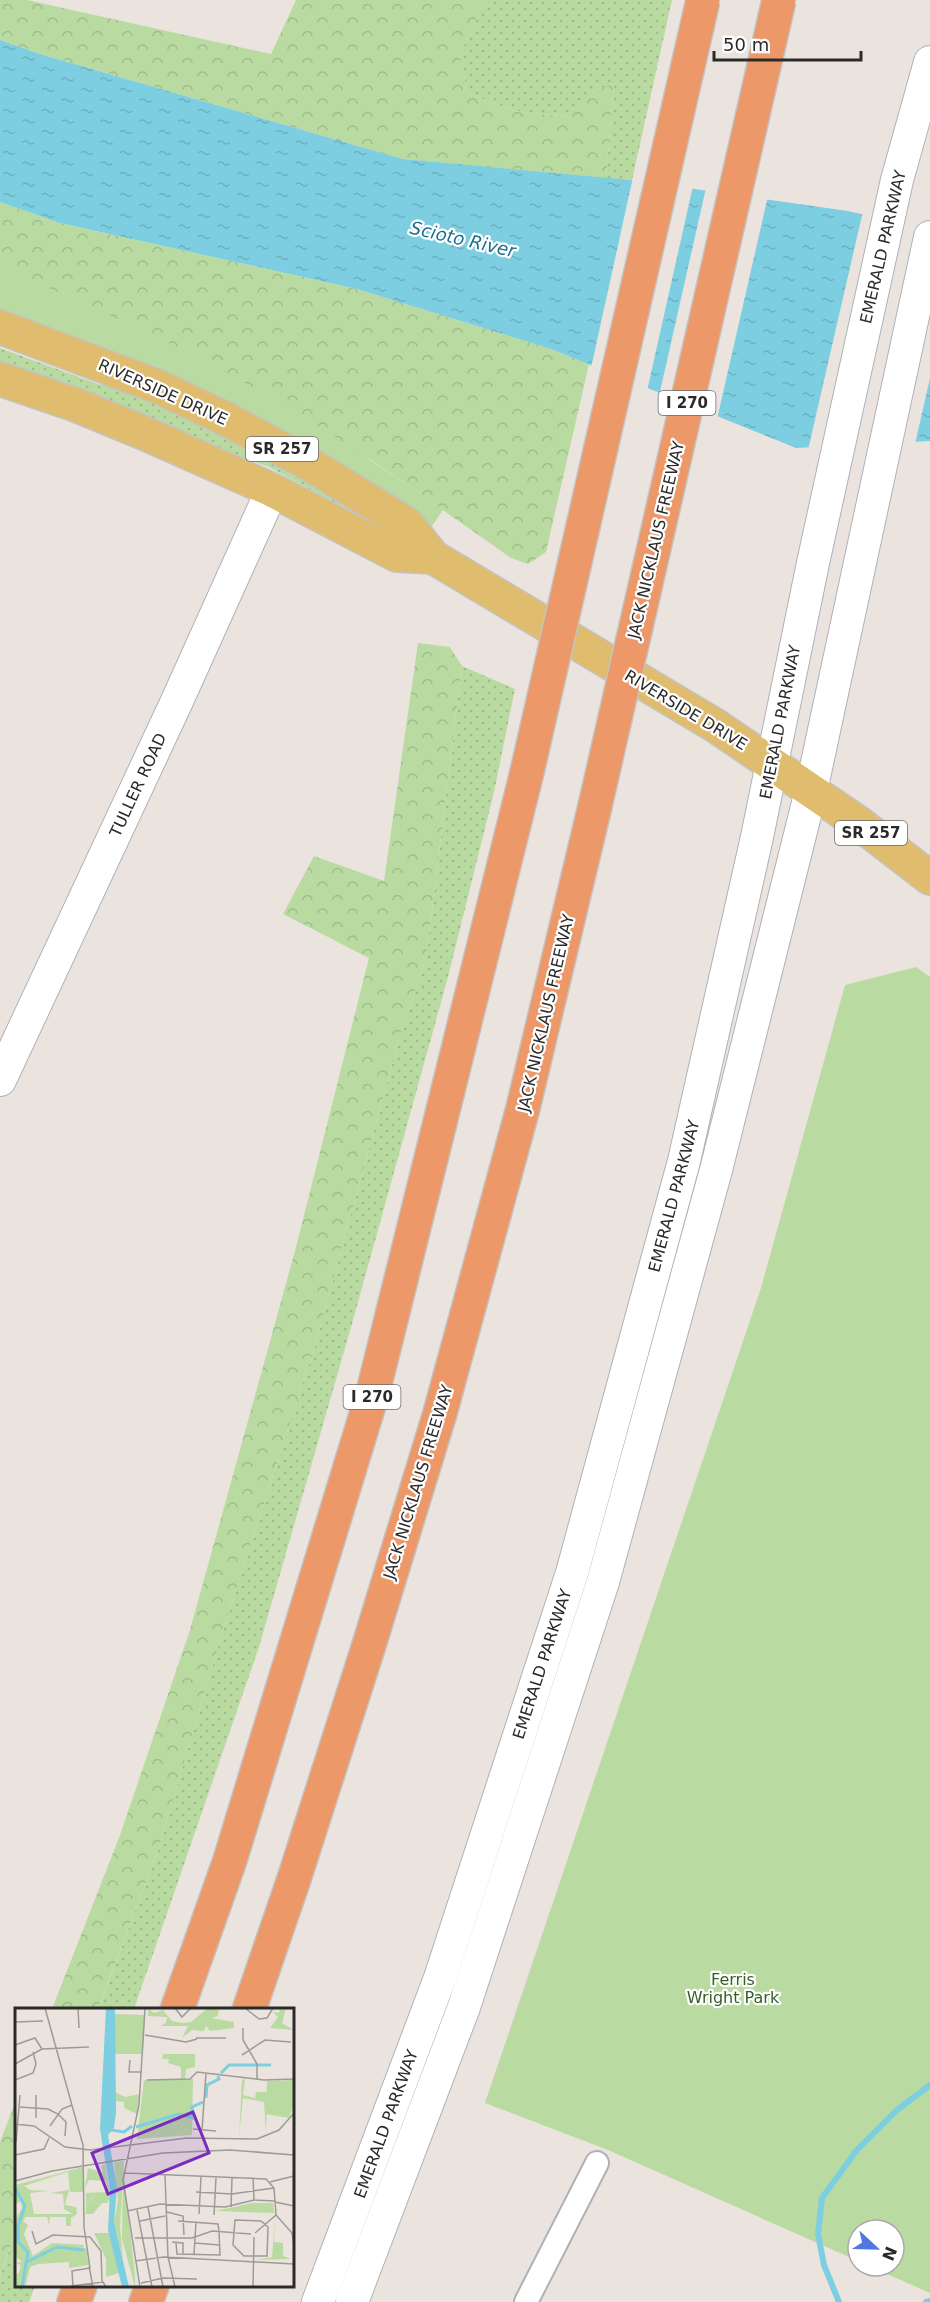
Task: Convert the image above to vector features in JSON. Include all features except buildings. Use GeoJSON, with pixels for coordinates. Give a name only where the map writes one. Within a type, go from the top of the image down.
{"type":"FeatureCollection","features":[{"type":"Feature","properties":{"kind":"highway","name":"I 270"},"geometry":{"type":"LineString","coordinates":[[178,2008],[230,1860],[373,1392],[527,772],[703,0]]}},
{"type":"Feature","properties":{"kind":"highway","name":"JACK NICKLAUS FREEWAY"},"geometry":{"type":"LineString","coordinates":[[250,2008],[369,1645],[440,1413],[524,1108],[779,0]]}},
{"type":"Feature","properties":{"kind":"highway"},"geometry":{"type":"LineString","coordinates":[[74,2302],[80,2287]]}},
{"type":"Feature","properties":{"kind":"highway"},"geometry":{"type":"LineString","coordinates":[[146,2302],[152,2287]]}},
{"type":"Feature","properties":{"kind":"main road","name":"EMERALD PARKWAY"},"geometry":{"type":"LineString","coordinates":[[318,2302],[440,1978],[572,1573],[684,1161],[757,837],[813,564],[897,180],[930,62]]}},
{"type":"Feature","properties":{"kind":"main road","name":"EMERALD PARKWAY"},"geometry":{"type":"LineString","coordinates":[[352,2302],[464,2007],[603,1582],[716,1170],[811,791],[930,237]]}},
{"type":"Feature","properties":{"kind":"main road","name":"RIVERSIDE DRIVE"},"geometry":{"type":"LineString","coordinates":[[0,327],[159,387],[226,419],[306,462],[407,524],[433,557],[716,726],[860,824],[930,878]]}},
{"type":"Feature","properties":{"kind":"main road","name":"RIVERSIDE DRIVE"},"geometry":{"type":"LineString","coordinates":[[0,379],[124,425],[272,490],[397,555],[433,557]]}},
{"type":"Feature","properties":{"kind":"main road","name":"TULLER ROAD"},"geometry":{"type":"LineString","coordinates":[[0,1080],[177,701],[272,490]]}},
{"type":"Feature","properties":{"kind":"street"},"geometry":{"type":"LineString","coordinates":[[526,2302],[597,2163]]}},
{"type":"Feature","properties":{"kind":"green space"},"geometry":{"type":"Polygon","coordinates":[[[0,0],[27,0],[271,54],[296,0],[485,0],[460,54],[467,93],[514,111],[568,117],[597,89],[614,84],[606,178],[403,159],[40,54],[0,40],[0,0]]]}},
{"type":"Feature","properties":{"kind":"green space"},"geometry":{"type":"Polygon","coordinates":[[[485,0],[672,0],[632,180],[606,178],[614,84],[597,89],[569,117],[514,111],[467,93],[460,54],[485,0]]]}},
{"type":"Feature","properties":{"kind":"green space"},"geometry":{"type":"Polygon","coordinates":[[[0,202],[60,223],[357,289],[551,349],[589,364],[546,552],[528,564],[511,558],[373,461],[41,285],[0,266],[0,202]]]}},
{"type":"Feature","properties":{"kind":"green space"},"geometry":{"type":"Polygon","coordinates":[[[0,266],[213,365],[281,403],[443,510],[432,526],[311,451],[0,315],[0,266]]]}},
{"type":"Feature","properties":{"kind":"green space"},"geometry":{"type":"Polygon","coordinates":[[[0,348],[98,384],[147,394],[367,513],[364,519],[269,467],[212,451],[0,368],[0,348]]]}},
{"type":"Feature","properties":{"kind":"green space"},"geometry":{"type":"Polygon","coordinates":[[[418,643],[450,647],[462,666],[426,958],[400,1036],[313,1352],[225,1624],[158,1850],[98,2008],[52,2008],[120,1835],[190,1630],[295,1251],[369,958],[283,914],[314,856],[384,881],[418,643]]]}},
{"type":"Feature","properties":{"kind":"green space"},"geometry":{"type":"Polygon","coordinates":[[[462,666],[515,689],[494,792],[448,977],[352,1324],[259,1647],[134,2008],[99,2008],[158,1850],[225,1624],[313,1352],[400,1036],[426,958],[462,666]]]}},
{"type":"Feature","properties":{"kind":"green space","name":"Ferris Wright Park"},"geometry":{"type":"Polygon","coordinates":[[[916,967],[930,977],[930,2293],[896,2278],[906,2278],[906,2218],[846,2218],[846,2256],[608,2150],[485,2103],[761,1288],[845,985],[916,967]]]}},
{"type":"Feature","properties":{"kind":"green space"},"geometry":{"type":"Polygon","coordinates":[[[15,2103],[15,2234],[0,2275],[0,2142],[15,2103]]]}},
{"type":"Feature","properties":{"kind":"green space"},"geometry":{"type":"Polygon","coordinates":[[[15,2234],[15,2287],[35,2287],[29,2302],[0,2302],[0,2276],[15,2234]]]}},
{"type":"Feature","properties":{"kind":"water","name":"Scioto River"},"geometry":{"type":"Polygon","coordinates":[[[0,40],[40,54],[403,159],[632,180],[848,211],[930,230],[930,441],[796,448],[551,349],[357,289],[60,223],[0,202],[0,40]]]}},
{"type":"Feature","properties":{"kind":"pier"},"geometry":{"type":"Polygon","coordinates":[[[633,177],[693,186],[647,391],[591,368],[633,177]]]}},
{"type":"Feature","properties":{"kind":"pier"},"geometry":{"type":"Polygon","coordinates":[[[706,188],[768,196],[717,419],[659,396],[706,188]]]}},
{"type":"Feature","properties":{"kind":"pier"},"geometry":{"type":"Polygon","coordinates":[[[863,211],[930,227],[930,378],[915,444],[808,450],[863,211]]]}},
{"type":"Feature","properties":{"kind":"waterway"},"geometry":{"type":"LineString","coordinates":[[839,2302],[824,2265],[818,2234],[822,2198],[856,2151],[897,2110],[930,2085]]}},
{"type":"Feature","properties":{"kind":"waterway"},"geometry":{"type":"LineString","coordinates":[[926,2302],[930,2301]]}}]}
